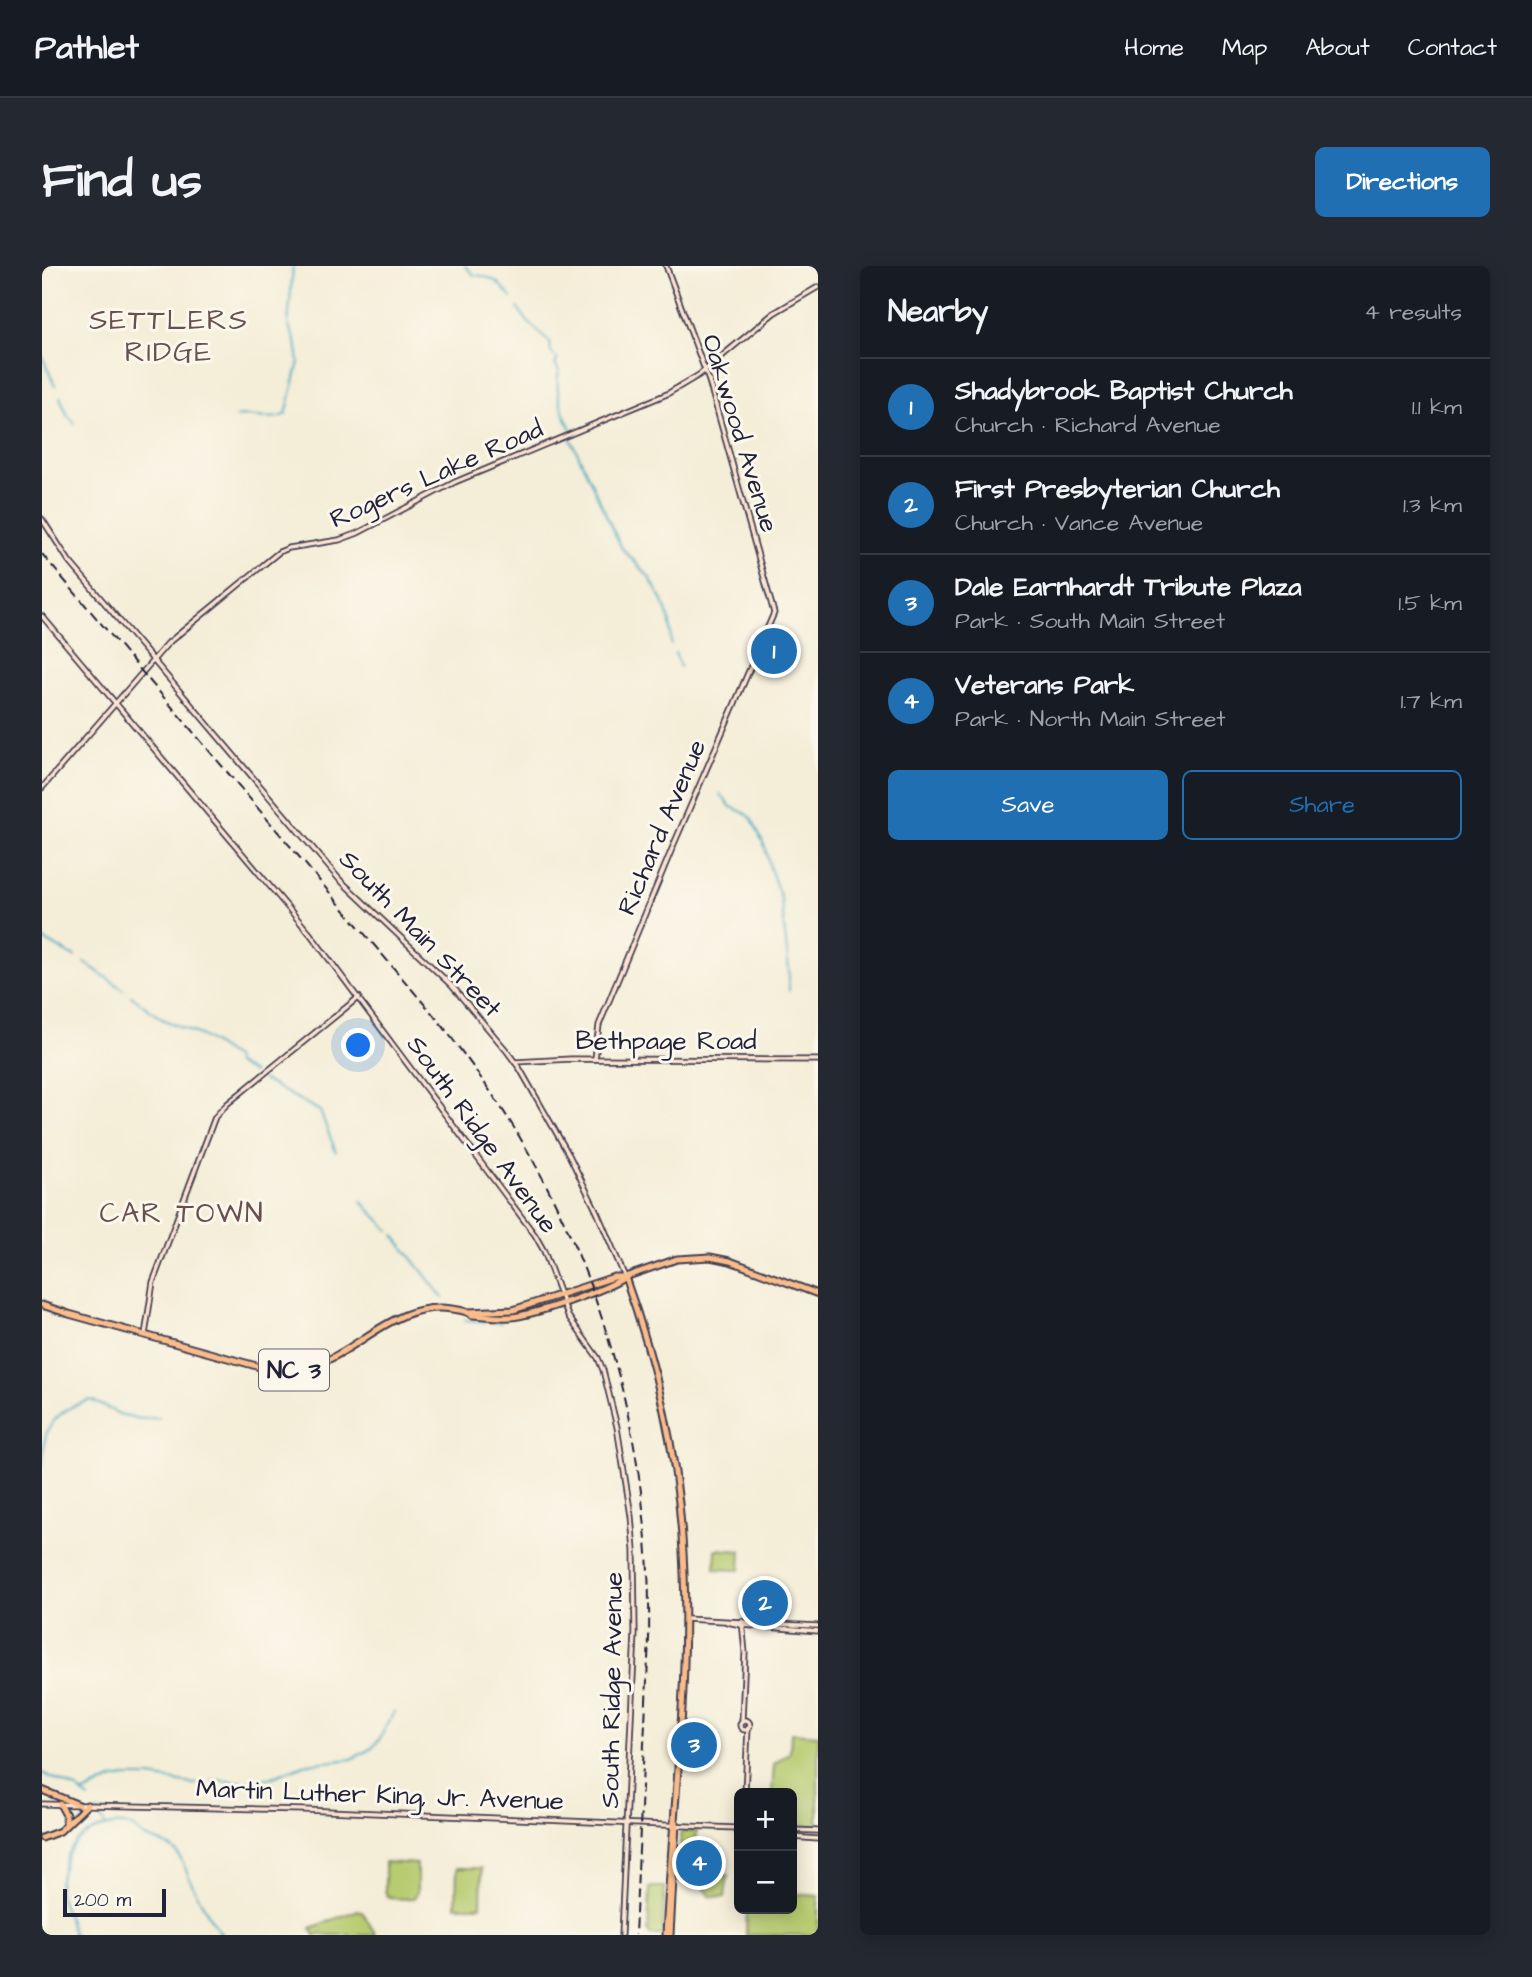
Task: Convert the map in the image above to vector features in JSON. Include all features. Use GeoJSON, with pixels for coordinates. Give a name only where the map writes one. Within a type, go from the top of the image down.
{"type":"FeatureCollection","features":[{"type":"Feature","properties":{"kind":"main road","name":"NC 3"},"geometry":{"type":"LineString","coordinates":[[468,1312],[489,1317],[514,1317],[561,1299],[617,1283],[625,1277],[677,1259],[710,1257],[730,1261],[818,1294]]}},
{"type":"Feature","properties":{"kind":"main road","name":"South Main Street"},"geometry":{"type":"LineString","coordinates":[[625,1277],[652,1364],[671,1447],[682,1534],[685,1619],[668,1935]]}},
{"type":"Feature","properties":{"kind":"main road","name":"NC 3"},"geometry":{"type":"LineString","coordinates":[[42,1305],[260,1367],[288,1371],[319,1364],[409,1313],[435,1308],[497,1312],[561,1299]]}},
{"type":"Feature","properties":{"kind":"main road"},"geometry":{"type":"LineString","coordinates":[[514,1317],[516,1313],[534,1304]]}},
{"type":"Feature","properties":{"kind":"main road"},"geometry":{"type":"LineString","coordinates":[[42,1790],[79,1805]]}},
{"type":"Feature","properties":{"kind":"main road"},"geometry":{"type":"LineString","coordinates":[[60,1804],[66,1817],[64,1827]]}},
{"type":"Feature","properties":{"kind":"main road"},"geometry":{"type":"LineString","coordinates":[[42,1838],[57,1833],[87,1805]]}},
{"type":"Feature","properties":{"kind":"street","name":"Oakwood Avenue"},"geometry":{"type":"LineString","coordinates":[[666,266],[705,370],[774,613]]}},
{"type":"Feature","properties":{"kind":"street","name":"Rogers Lake Road"},"geometry":{"type":"LineString","coordinates":[[42,789],[174,638],[279,552],[339,540],[358,533],[455,482],[667,394],[705,370],[767,318],[818,287]]}},
{"type":"Feature","properties":{"kind":"street","name":"South Main Street"},"geometry":{"type":"LineString","coordinates":[[42,519],[69,561],[339,879],[455,989],[515,1062],[586,1188],[625,1277]]}},
{"type":"Feature","properties":{"kind":"street","name":"Richard Avenue"},"geometry":{"type":"LineString","coordinates":[[595,1059],[599,1025],[774,613]]}},
{"type":"Feature","properties":{"kind":"street","name":"South Ridge Avenue"},"geometry":{"type":"LineString","coordinates":[[42,616],[263,877],[359,997],[535,1234],[572,1323],[598,1358],[617,1426],[634,1550],[635,1633],[621,1935]]}},
{"type":"Feature","properties":{"kind":"street"},"geometry":{"type":"LineString","coordinates":[[145,1335],[153,1282],[215,1117],[235,1097],[359,997]]}},
{"type":"Feature","properties":{"kind":"street","name":"Bethpage Road"},"geometry":{"type":"LineString","coordinates":[[515,1062],[595,1059],[818,1060]]}},
{"type":"Feature","properties":{"kind":"street"},"geometry":{"type":"LineString","coordinates":[[685,1619],[818,1628]]}},
{"type":"Feature","properties":{"kind":"street"},"geometry":{"type":"LineString","coordinates":[[742,1623],[745,1653],[742,1728],[748,1728],[745,1788]]}},
{"type":"Feature","properties":{"kind":"street"},"geometry":{"type":"LineString","coordinates":[[42,1804],[79,1805]]}},
{"type":"Feature","properties":{"kind":"street","name":"Martin Luther King, Jr. Avenue"},"geometry":{"type":"LineString","coordinates":[[79,1805],[304,1810],[734,1827]]}},
{"type":"Feature","properties":{"kind":"street"},"geometry":{"type":"LineString","coordinates":[[797,1829],[818,1831]]}},
{"type":"Feature","properties":{"kind":"street"},"geometry":{"type":"LineString","coordinates":[[797,1837],[818,1839]]}},
{"type":"Feature","properties":{"kind":"green space"},"geometry":{"type":"Polygon","coordinates":[[[716,1549],[741,1551],[740,1570],[715,1569],[716,1549]]]}},
{"type":"Feature","properties":{"kind":"green space"},"geometry":{"type":"Polygon","coordinates":[[[684,1727],[707,1728],[705,1763],[681,1762],[684,1727]]]}},
{"type":"Feature","properties":{"kind":"green space"},"geometry":{"type":"Polygon","coordinates":[[[791,1733],[818,1735],[818,1826],[797,1825],[797,1788],[772,1788],[774,1764],[790,1752],[791,1733]]]}},
{"type":"Feature","properties":{"kind":"green space"},"geometry":{"type":"Polygon","coordinates":[[[684,1831],[697,1831],[696,1840],[711,1846],[714,1854],[721,1854],[720,1867],[725,1876],[728,1875],[725,1897],[710,1896],[697,1883],[682,1882],[680,1879],[677,1882],[680,1835],[684,1831]]]}},
{"type":"Feature","properties":{"kind":"green space"},"geometry":{"type":"Polygon","coordinates":[[[385,1862],[417,1864],[417,1893],[414,1898],[397,1899],[387,1896],[385,1862]]]}},
{"type":"Feature","properties":{"kind":"green space"},"geometry":{"type":"Polygon","coordinates":[[[457,1868],[482,1868],[481,1906],[456,1906],[457,1868]]]}},
{"type":"Feature","properties":{"kind":"green space"},"geometry":{"type":"Polygon","coordinates":[[[652,1887],[665,1887],[662,1935],[650,1935],[648,1931],[652,1887]]]}},
{"type":"Feature","properties":{"kind":"green space"},"geometry":{"type":"Polygon","coordinates":[[[797,1894],[818,1896],[818,1935],[746,1935],[747,1914],[797,1914],[797,1894]]]}},
{"type":"Feature","properties":{"kind":"green space"},"geometry":{"type":"Polygon","coordinates":[[[358,1910],[362,1911],[376,1935],[315,1935],[311,1928],[358,1910]]]}},
{"type":"Feature","properties":{"kind":"waterway"},"geometry":{"type":"LineString","coordinates":[[235,417],[274,418],[286,414],[299,362],[296,342],[288,325],[293,266]]}},
{"type":"Feature","properties":{"kind":"waterway"},"geometry":{"type":"LineString","coordinates":[[465,266],[474,275],[495,281],[511,298]]}},
{"type":"Feature","properties":{"kind":"waterway"},"geometry":{"type":"LineString","coordinates":[[518,308],[528,322],[550,342],[551,353],[558,359],[555,364],[559,371],[558,393],[571,429]]}},
{"type":"Feature","properties":{"kind":"waterway"},"geometry":{"type":"LineString","coordinates":[[42,356],[55,386]]}},
{"type":"Feature","properties":{"kind":"waterway"},"geometry":{"type":"LineString","coordinates":[[60,397],[67,414],[75,424]]}},
{"type":"Feature","properties":{"kind":"waterway"},"geometry":{"type":"LineString","coordinates":[[571,439],[621,547],[649,577],[663,601],[670,622],[671,645]]}},
{"type":"Feature","properties":{"kind":"waterway"},"geometry":{"type":"LineString","coordinates":[[675,653],[680,667]]}},
{"type":"Feature","properties":{"kind":"waterway"},"geometry":{"type":"LineString","coordinates":[[720,794],[731,807],[752,819],[765,847],[781,899],[789,991]]}},
{"type":"Feature","properties":{"kind":"waterway"},"geometry":{"type":"LineString","coordinates":[[42,939],[75,957]]}},
{"type":"Feature","properties":{"kind":"waterway"},"geometry":{"type":"LineString","coordinates":[[84,962],[123,989]]}},
{"type":"Feature","properties":{"kind":"waterway"},"geometry":{"type":"LineString","coordinates":[[131,996],[162,1019],[202,1036],[234,1058],[236,1064],[253,1073]]}},
{"type":"Feature","properties":{"kind":"waterway"},"geometry":{"type":"LineString","coordinates":[[263,1080],[320,1111],[336,1152]]}},
{"type":"Feature","properties":{"kind":"waterway"},"geometry":{"type":"LineString","coordinates":[[361,1201],[389,1230]]}},
{"type":"Feature","properties":{"kind":"waterway"},"geometry":{"type":"LineString","coordinates":[[394,1235],[443,1298]]}},
{"type":"Feature","properties":{"kind":"waterway"},"geometry":{"type":"LineString","coordinates":[[465,1320],[501,1323]]}},
{"type":"Feature","properties":{"kind":"waterway"},"geometry":{"type":"LineString","coordinates":[[42,1465],[44,1443],[50,1426],[61,1414],[75,1405],[91,1400],[119,1414],[140,1419],[159,1418]]}},
{"type":"Feature","properties":{"kind":"waterway"},"geometry":{"type":"LineString","coordinates":[[212,1780],[246,1782],[270,1778],[307,1764],[352,1759],[372,1748],[394,1712]]}},
{"type":"Feature","properties":{"kind":"waterway"},"geometry":{"type":"LineString","coordinates":[[42,1773],[77,1789],[89,1799]]}},
{"type":"Feature","properties":{"kind":"waterway"},"geometry":{"type":"LineString","coordinates":[[82,1794],[114,1779],[126,1777],[204,1783]]}},
{"type":"Feature","properties":{"kind":"waterway"},"geometry":{"type":"LineString","coordinates":[[97,1811],[105,1825]]}},
{"type":"Feature","properties":{"kind":"waterway"},"geometry":{"type":"LineString","coordinates":[[59,1896],[64,1864],[77,1842],[100,1828],[127,1825],[175,1851],[222,1935]]}},
{"type":"Feature","properties":{"kind":"waterway"},"geometry":{"type":"LineString","coordinates":[[60,1898],[74,1935]]}},
{"type":"Feature","properties":{"kind":"railway"},"geometry":{"type":"LineString","coordinates":[[42,554],[442,1025],[496,1100],[526,1148],[556,1205],[582,1264],[604,1323],[621,1384],[634,1446],[648,1573],[649,1638],[635,1935]]}},
{"type":"Feature","properties":{"kind":"place","name":"Shadybrook Baptist Church"},"geometry":{"type":"Point","coordinates":[774,651]}},
{"type":"Feature","properties":{"kind":"place","name":"First Presbyterian Church"},"geometry":{"type":"Point","coordinates":[765,1603]}},
{"type":"Feature","properties":{"kind":"place","name":"Dale Earnhardt Tribute Plaza"},"geometry":{"type":"Point","coordinates":[694,1745]}},
{"type":"Feature","properties":{"kind":"place","name":"Veterans Park"},"geometry":{"type":"Point","coordinates":[699,1863]}},
{"type":"Feature","properties":{"kind":"district","name":"SETTLERS RIDGE"},"geometry":{"type":"Point","coordinates":[169,335]}},
{"type":"Feature","properties":{"kind":"district","name":"CAR TOWN"},"geometry":{"type":"Point","coordinates":[182,1212]}}]}
